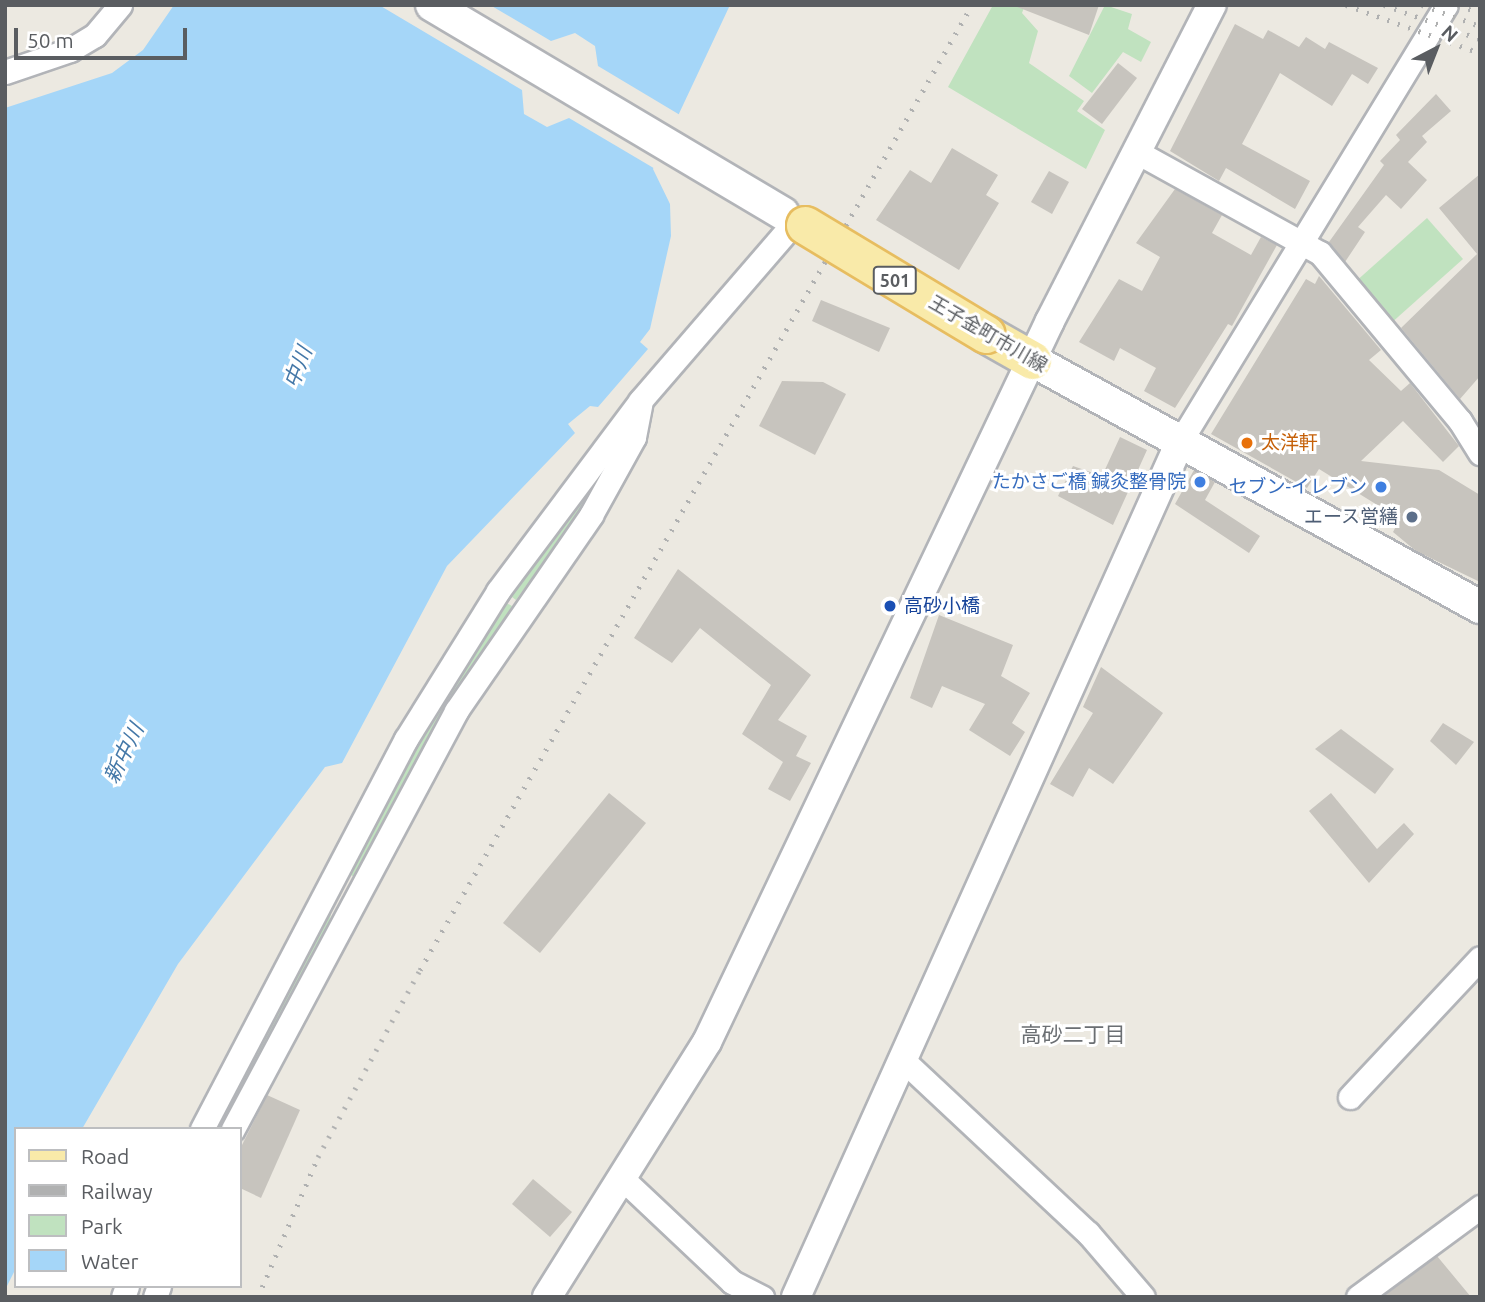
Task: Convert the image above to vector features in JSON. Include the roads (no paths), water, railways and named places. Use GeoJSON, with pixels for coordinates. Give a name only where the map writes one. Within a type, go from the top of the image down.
{"type":"FeatureCollection","features":[{"type":"Feature","properties":{"kind":"main road","name":"王子金町市川線"},"geometry":{"type":"LineString","coordinates":[[432,5],[986,334],[1480,607]]}},
{"type":"Feature","properties":{"kind":"street"},"geometry":{"type":"LineString","coordinates":[[5,72],[70,50],[95,35],[120,5]]}},
{"type":"Feature","properties":{"kind":"street"},"geometry":{"type":"LineString","coordinates":[[547,1297],[625,1181],[744,969],[1032,360],[1135,151],[1212,5]]}},
{"type":"Feature","properties":{"kind":"street"},"geometry":{"type":"LineString","coordinates":[[796,1297],[905,1062],[1181,440],[1446,5]]}},
{"type":"Feature","properties":{"kind":"street"},"geometry":{"type":"LineString","coordinates":[[1135,151],[1303,241],[1328,261],[1460,421],[1480,453]]}},
{"type":"Feature","properties":{"kind":"street"},"geometry":{"type":"LineString","coordinates":[[203,1127],[458,652],[519,559],[640,401],[795,219]]}},
{"type":"Feature","properties":{"kind":"street"},"geometry":{"type":"LineString","coordinates":[[234,1127],[456,711],[591,515],[634,437],[640,401]]}},
{"type":"Feature","properties":{"kind":"street"},"geometry":{"type":"LineString","coordinates":[[1350,1097],[1480,958]]}},
{"type":"Feature","properties":{"kind":"street"},"geometry":{"type":"LineString","coordinates":[[905,1062],[1088,1233],[1143,1297]]}},
{"type":"Feature","properties":{"kind":"street"},"geometry":{"type":"LineString","coordinates":[[625,1181],[732,1282],[762,1297]]}},
{"type":"Feature","properties":{"kind":"street"},"geometry":{"type":"LineString","coordinates":[[1358,1297],[1480,1207]]}},
{"type":"Feature","properties":{"kind":"water"},"geometry":{"type":"Polygon","coordinates":[[[174,5],[730,5],[653,169],[670,204],[671,236],[650,329],[640,342],[648,349],[598,407],[590,406],[568,424],[575,433],[447,566],[342,763],[325,767],[178,964],[83,1127],[14,1127],[14,1272],[5,1290],[5,108],[112,73],[143,50],[174,5]]]}},
{"type":"Feature","properties":{"kind":"railway"},"geometry":{"type":"LineString","coordinates":[[258,1297],[318,1157],[420,970],[972,5]]}},
{"type":"Feature","properties":{"kind":"railway"},"geometry":{"type":"LineString","coordinates":[[1346,5],[1480,53]]}},
{"type":"Feature","properties":{"kind":"railway"},"geometry":{"type":"LineString","coordinates":[[1384,5],[1480,39]]}},
{"type":"Feature","properties":{"kind":"railway"},"geometry":{"type":"LineString","coordinates":[[1422,5],[1480,26]]}},
{"type":"Feature","properties":{"kind":"railway"},"geometry":{"type":"LineString","coordinates":[[1458,5],[1480,13]]}},
{"type":"Feature","properties":{"kind":"place","name":"太洋軒"},"geometry":{"type":"Point","coordinates":[1247,443]}},
{"type":"Feature","properties":{"kind":"place","name":"たかさご橋 鍼灸整骨院"},"geometry":{"type":"Point","coordinates":[1200,482]}},
{"type":"Feature","properties":{"kind":"place","name":"セブン-イレブン"},"geometry":{"type":"Point","coordinates":[1381,487]}},
{"type":"Feature","properties":{"kind":"place","name":"エース営繕"},"geometry":{"type":"Point","coordinates":[1412,517]}},
{"type":"Feature","properties":{"kind":"place","name":"高砂小橋"},"geometry":{"type":"Point","coordinates":[890,606]}},
{"type":"Feature","properties":{"kind":"district","name":"高砂二丁目"},"geometry":{"type":"Point","coordinates":[1073,1034]}},
{"type":"Feature","properties":{"kind":"water label","name":"中川"},"geometry":{"type":"Point","coordinates":[297,367]}},
{"type":"Feature","properties":{"kind":"water label","name":"新中川"},"geometry":{"type":"Point","coordinates":[123,753]}}]}
